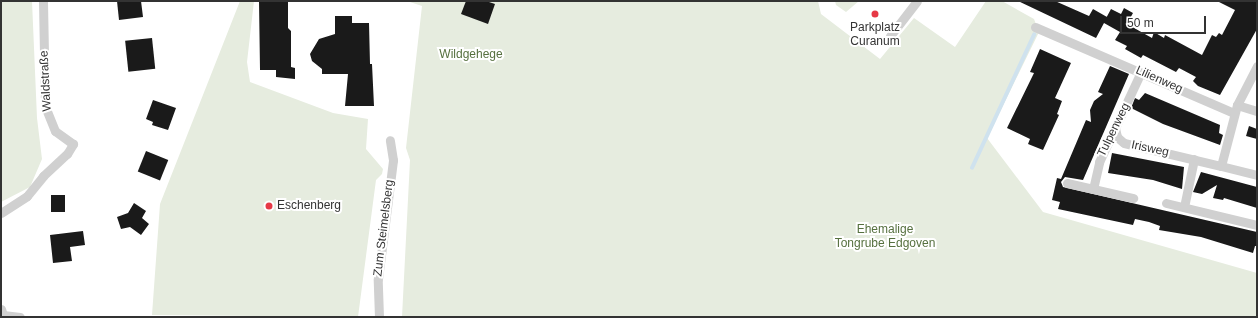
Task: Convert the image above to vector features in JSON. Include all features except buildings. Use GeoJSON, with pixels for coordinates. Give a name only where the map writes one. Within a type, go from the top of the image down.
{"type":"FeatureCollection","features":[{"type":"Feature","properties":{"kind":"street","name":"Waldstraße"},"geometry":{"type":"LineString","coordinates":[[1,213],[27,196],[43,176],[67,154],[73,144],[56,131],[45,106],[43,1]]}},
{"type":"Feature","properties":{"kind":"street"},"geometry":{"type":"LineString","coordinates":[[890,36],[917,1]]}},
{"type":"Feature","properties":{"kind":"street","name":"Lilienweg"},"geometry":{"type":"LineString","coordinates":[[1038,28],[1141,72],[1236,109],[1257,110]]}},
{"type":"Feature","properties":{"kind":"street"},"geometry":{"type":"LineString","coordinates":[[1221,166],[1236,109],[1257,66]]}},
{"type":"Feature","properties":{"kind":"street","name":"Tulpenweg"},"geometry":{"type":"LineString","coordinates":[[1093,189],[1099,162],[1141,72]]}},
{"type":"Feature","properties":{"kind":"street","name":"Irisweg"},"geometry":{"type":"LineString","coordinates":[[1115,128],[1117,137],[1124,143],[1257,175]]}},
{"type":"Feature","properties":{"kind":"street","name":"Zum Steimelsberg"},"geometry":{"type":"LineString","coordinates":[[379,317],[378,279],[393,160],[390,140]]}},
{"type":"Feature","properties":{"kind":"street"},"geometry":{"type":"LineString","coordinates":[[1184,207],[1194,159]]}},
{"type":"Feature","properties":{"kind":"street"},"geometry":{"type":"LineString","coordinates":[[1067,184],[1134,198]]}},
{"type":"Feature","properties":{"kind":"street"},"geometry":{"type":"LineString","coordinates":[[1166,203],[1257,225]]}},
{"type":"Feature","properties":{"kind":"street"},"geometry":{"type":"LineString","coordinates":[[1,309],[3,315],[20,317]]}},
{"type":"Feature","properties":{"kind":"green space"},"geometry":{"type":"Polygon","coordinates":[[[1,1],[32,1],[37,118],[42,159],[30,187],[1,202],[1,1]]]}},
{"type":"Feature","properties":{"kind":"green space"},"geometry":{"type":"Polygon","coordinates":[[[240,1],[254,1],[247,62],[250,82],[333,113],[368,119],[366,149],[383,169],[382,174],[376,180],[358,317],[152,315],[160,204],[240,1]]]}},
{"type":"Feature","properties":{"kind":"green space"},"geometry":{"type":"Polygon","coordinates":[[[407,1],[818,1],[821,14],[880,59],[914,18],[955,47],[986,1],[1002,1],[1034,19],[1039,32],[987,138],[1043,212],[1257,273],[1257,317],[402,317],[410,160],[406,148],[422,6],[407,1]]]}},
{"type":"Feature","properties":{"kind":"green space"},"geometry":{"type":"Polygon","coordinates":[[[835,1],[859,1],[846,12],[836,5],[835,1]]]}},
{"type":"Feature","properties":{"kind":"waterway"},"geometry":{"type":"LineString","coordinates":[[972,168],[1034,35]]}},
{"type":"Feature","properties":{"kind":"place","name":"Parkplatz Curanum"},"geometry":{"type":"Point","coordinates":[875,14]}},
{"type":"Feature","properties":{"kind":"place","name":"Eschenberg"},"geometry":{"type":"Point","coordinates":[269,206]}},
{"type":"Feature","properties":{"kind":"park label","name":"Wildgehege"},"geometry":{"type":"Point","coordinates":[471,55]}},
{"type":"Feature","properties":{"kind":"park label","name":"Ehemalige Tongrube Edgoven"},"geometry":{"type":"Point","coordinates":[885,237]}}]}
